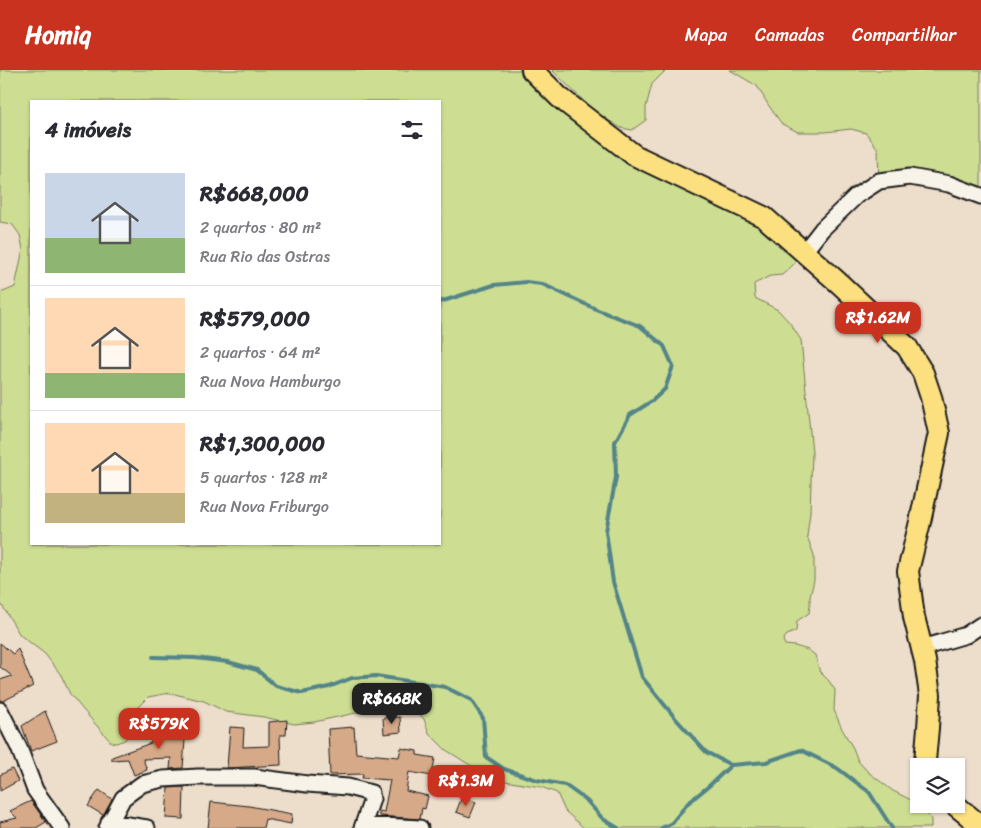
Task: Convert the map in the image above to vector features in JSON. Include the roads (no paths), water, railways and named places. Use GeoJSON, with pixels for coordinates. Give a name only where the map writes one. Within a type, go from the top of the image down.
{"type":"FeatureCollection","features":[{"type":"Feature","properties":{"kind":"main road"},"geometry":{"type":"LineString","coordinates":[[532,70],[559,97],[634,155],[764,218],[804,252],[907,347],[923,373],[931,397],[939,433],[908,570],[914,617],[926,660],[930,694],[925,758]]}},
{"type":"Feature","properties":{"kind":"main road"},"geometry":{"type":"LineString","coordinates":[[965,813],[981,826]]}},
{"type":"Feature","properties":{"kind":"street"},"geometry":{"type":"LineString","coordinates":[[804,252],[822,229],[856,196],[879,181],[910,177],[950,184],[981,196]]}},
{"type":"Feature","properties":{"kind":"street"},"geometry":{"type":"LineString","coordinates":[[922,648],[966,634],[981,626]]}},
{"type":"Feature","properties":{"kind":"street"},"geometry":{"type":"LineString","coordinates":[[0,710],[19,748],[35,790],[62,828]]}},
{"type":"Feature","properties":{"kind":"street"},"geometry":{"type":"LineString","coordinates":[[146,828],[108,825],[123,798],[142,784],[163,779],[198,777],[254,777],[348,787],[372,793],[362,826],[420,828]]}},
{"type":"Feature","properties":{"kind":"waterway"},"geometry":{"type":"LineString","coordinates":[[441,302],[494,285],[526,282],[542,284],[598,310],[640,326],[664,346],[673,366],[665,389],[652,401],[630,415],[615,442],[616,477],[606,531],[613,582],[642,677],[706,752],[731,765],[766,762],[801,750],[837,768],[869,792],[892,828]]}},
{"type":"Feature","properties":{"kind":"waterway"},"geometry":{"type":"LineString","coordinates":[[153,657],[195,658],[228,662],[257,670],[276,686],[302,693],[329,687],[352,678],[376,676],[445,687],[471,700],[483,718],[486,757],[504,769],[537,780],[565,785],[587,801],[603,819],[618,828]]}},
{"type":"Feature","properties":{"kind":"waterway"},"geometry":{"type":"LineString","coordinates":[[661,828],[671,824],[688,803],[731,765]]}}]}
